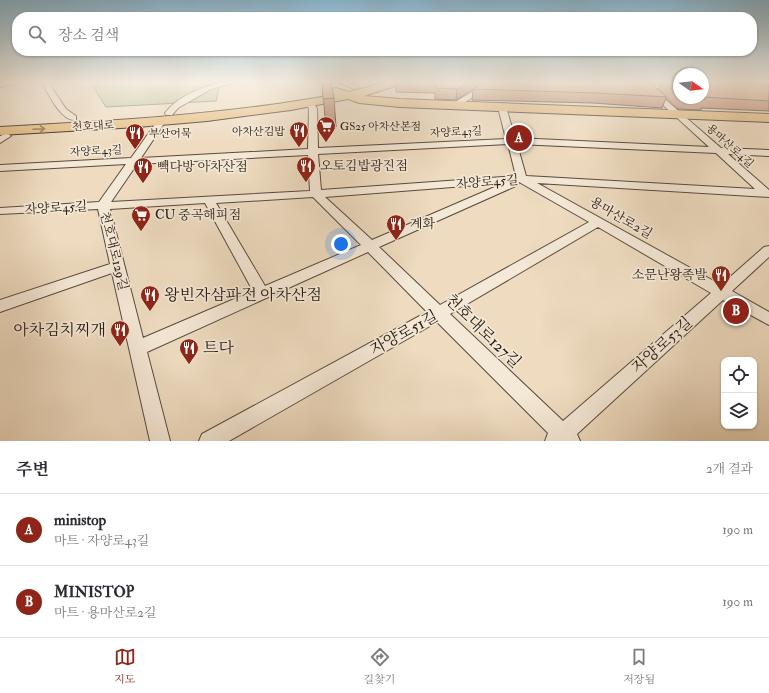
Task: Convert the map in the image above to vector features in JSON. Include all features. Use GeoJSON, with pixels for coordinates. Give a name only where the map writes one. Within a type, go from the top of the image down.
{"type":"FeatureCollection","features":[{"type":"Feature","properties":{"kind":"main road","name":"천호대로"},"geometry":{"type":"LineString","coordinates":[[2,136],[165,118],[266,103]]}},
{"type":"Feature","properties":{"kind":"main road","name":"천호대로"},"geometry":{"type":"LineString","coordinates":[[0,121],[73,118],[215,117],[314,103]]}},
{"type":"Feature","properties":{"kind":"main road"},"geometry":{"type":"LineString","coordinates":[[314,103],[400,103]]}},
{"type":"Feature","properties":{"kind":"main road"},"geometry":{"type":"LineString","coordinates":[[394,103],[769,118]]}},
{"type":"Feature","properties":{"kind":"street"},"geometry":{"type":"LineString","coordinates":[[57,103],[62,110],[73,118]]}},
{"type":"Feature","properties":{"kind":"street","name":"천호대로129길"},"geometry":{"type":"LineString","coordinates":[[160,441],[103,205],[165,118],[175,106],[181,103]]}},
{"type":"Feature","properties":{"kind":"street"},"geometry":{"type":"LineString","coordinates":[[314,103],[313,152],[316,194]]}},
{"type":"Feature","properties":{"kind":"street"},"geometry":{"type":"LineString","coordinates":[[454,105],[458,103]]}},
{"type":"Feature","properties":{"kind":"street","name":"용마산로4길"},"geometry":{"type":"LineString","coordinates":[[663,103],[767,194]]}},
{"type":"Feature","properties":{"kind":"street"},"geometry":{"type":"LineString","coordinates":[[138,348],[522,179],[502,107]]}},
{"type":"Feature","properties":{"kind":"street","name":"자양로43길"},"geometry":{"type":"LineString","coordinates":[[0,168],[511,141],[769,153]]}},
{"type":"Feature","properties":{"kind":"street","name":"자양로45길"},"geometry":{"type":"LineString","coordinates":[[0,211],[316,194],[522,179],[767,194]]}},
{"type":"Feature","properties":{"kind":"street","name":"용마산로2길"},"geometry":{"type":"LineString","coordinates":[[522,179],[769,319]]}},
{"type":"Feature","properties":{"kind":"street","name":"천호대로127길"},"geometry":{"type":"LineString","coordinates":[[316,194],[439,313],[563,439]]}},
{"type":"Feature","properties":{"kind":"street"},"geometry":{"type":"LineString","coordinates":[[209,200],[262,294]]}},
{"type":"Feature","properties":{"kind":"street","name":"자양로51길"},"geometry":{"type":"LineString","coordinates":[[209,441],[439,313],[598,222]]}},
{"type":"Feature","properties":{"kind":"street","name":"자양로53길"},"geometry":{"type":"LineString","coordinates":[[563,439],[721,292],[769,250]]}},
{"type":"Feature","properties":{"kind":"street"},"geometry":{"type":"LineString","coordinates":[[0,306],[118,266]]}},
{"type":"Feature","properties":{"kind":"green space"},"geometry":{"type":"Polygon","coordinates":[[[103,103],[187,103],[106,107],[103,103]]]}},
{"type":"Feature","properties":{"kind":"place","name":"ministop"},"geometry":{"type":"Point","coordinates":[519,138]}},
{"type":"Feature","properties":{"kind":"place","name":"GS25 아차산본점"},"geometry":{"type":"Point","coordinates":[326,143]}},
{"type":"Feature","properties":{"kind":"place","name":"아차산김밥"},"geometry":{"type":"Point","coordinates":[299,148]}},
{"type":"Feature","properties":{"kind":"place","name":"부산어묵"},"geometry":{"type":"Point","coordinates":[135,150]}},
{"type":"Feature","properties":{"kind":"place","name":"오토김밥광진점"},"geometry":{"type":"Point","coordinates":[306,183]}},
{"type":"Feature","properties":{"kind":"place","name":"빽다방 아차산점"},"geometry":{"type":"Point","coordinates":[143,184]}},
{"type":"Feature","properties":{"kind":"place","name":"CU 중곡해피점"},"geometry":{"type":"Point","coordinates":[141,232]}},
{"type":"Feature","properties":{"kind":"place","name":"계화"},"geometry":{"type":"Point","coordinates":[396,241]}},
{"type":"Feature","properties":{"kind":"place","name":"소문난왕족발"},"geometry":{"type":"Point","coordinates":[721,292]}},
{"type":"Feature","properties":{"kind":"place","name":"MINISTOP"},"geometry":{"type":"Point","coordinates":[736,311]}},
{"type":"Feature","properties":{"kind":"place","name":"왕빈자삼파전 아차산점"},"geometry":{"type":"Point","coordinates":[150,312]}},
{"type":"Feature","properties":{"kind":"place","name":"아차김치찌개"},"geometry":{"type":"Point","coordinates":[120,347]}},
{"type":"Feature","properties":{"kind":"place","name":"트다"},"geometry":{"type":"Point","coordinates":[189,365]}}]}
